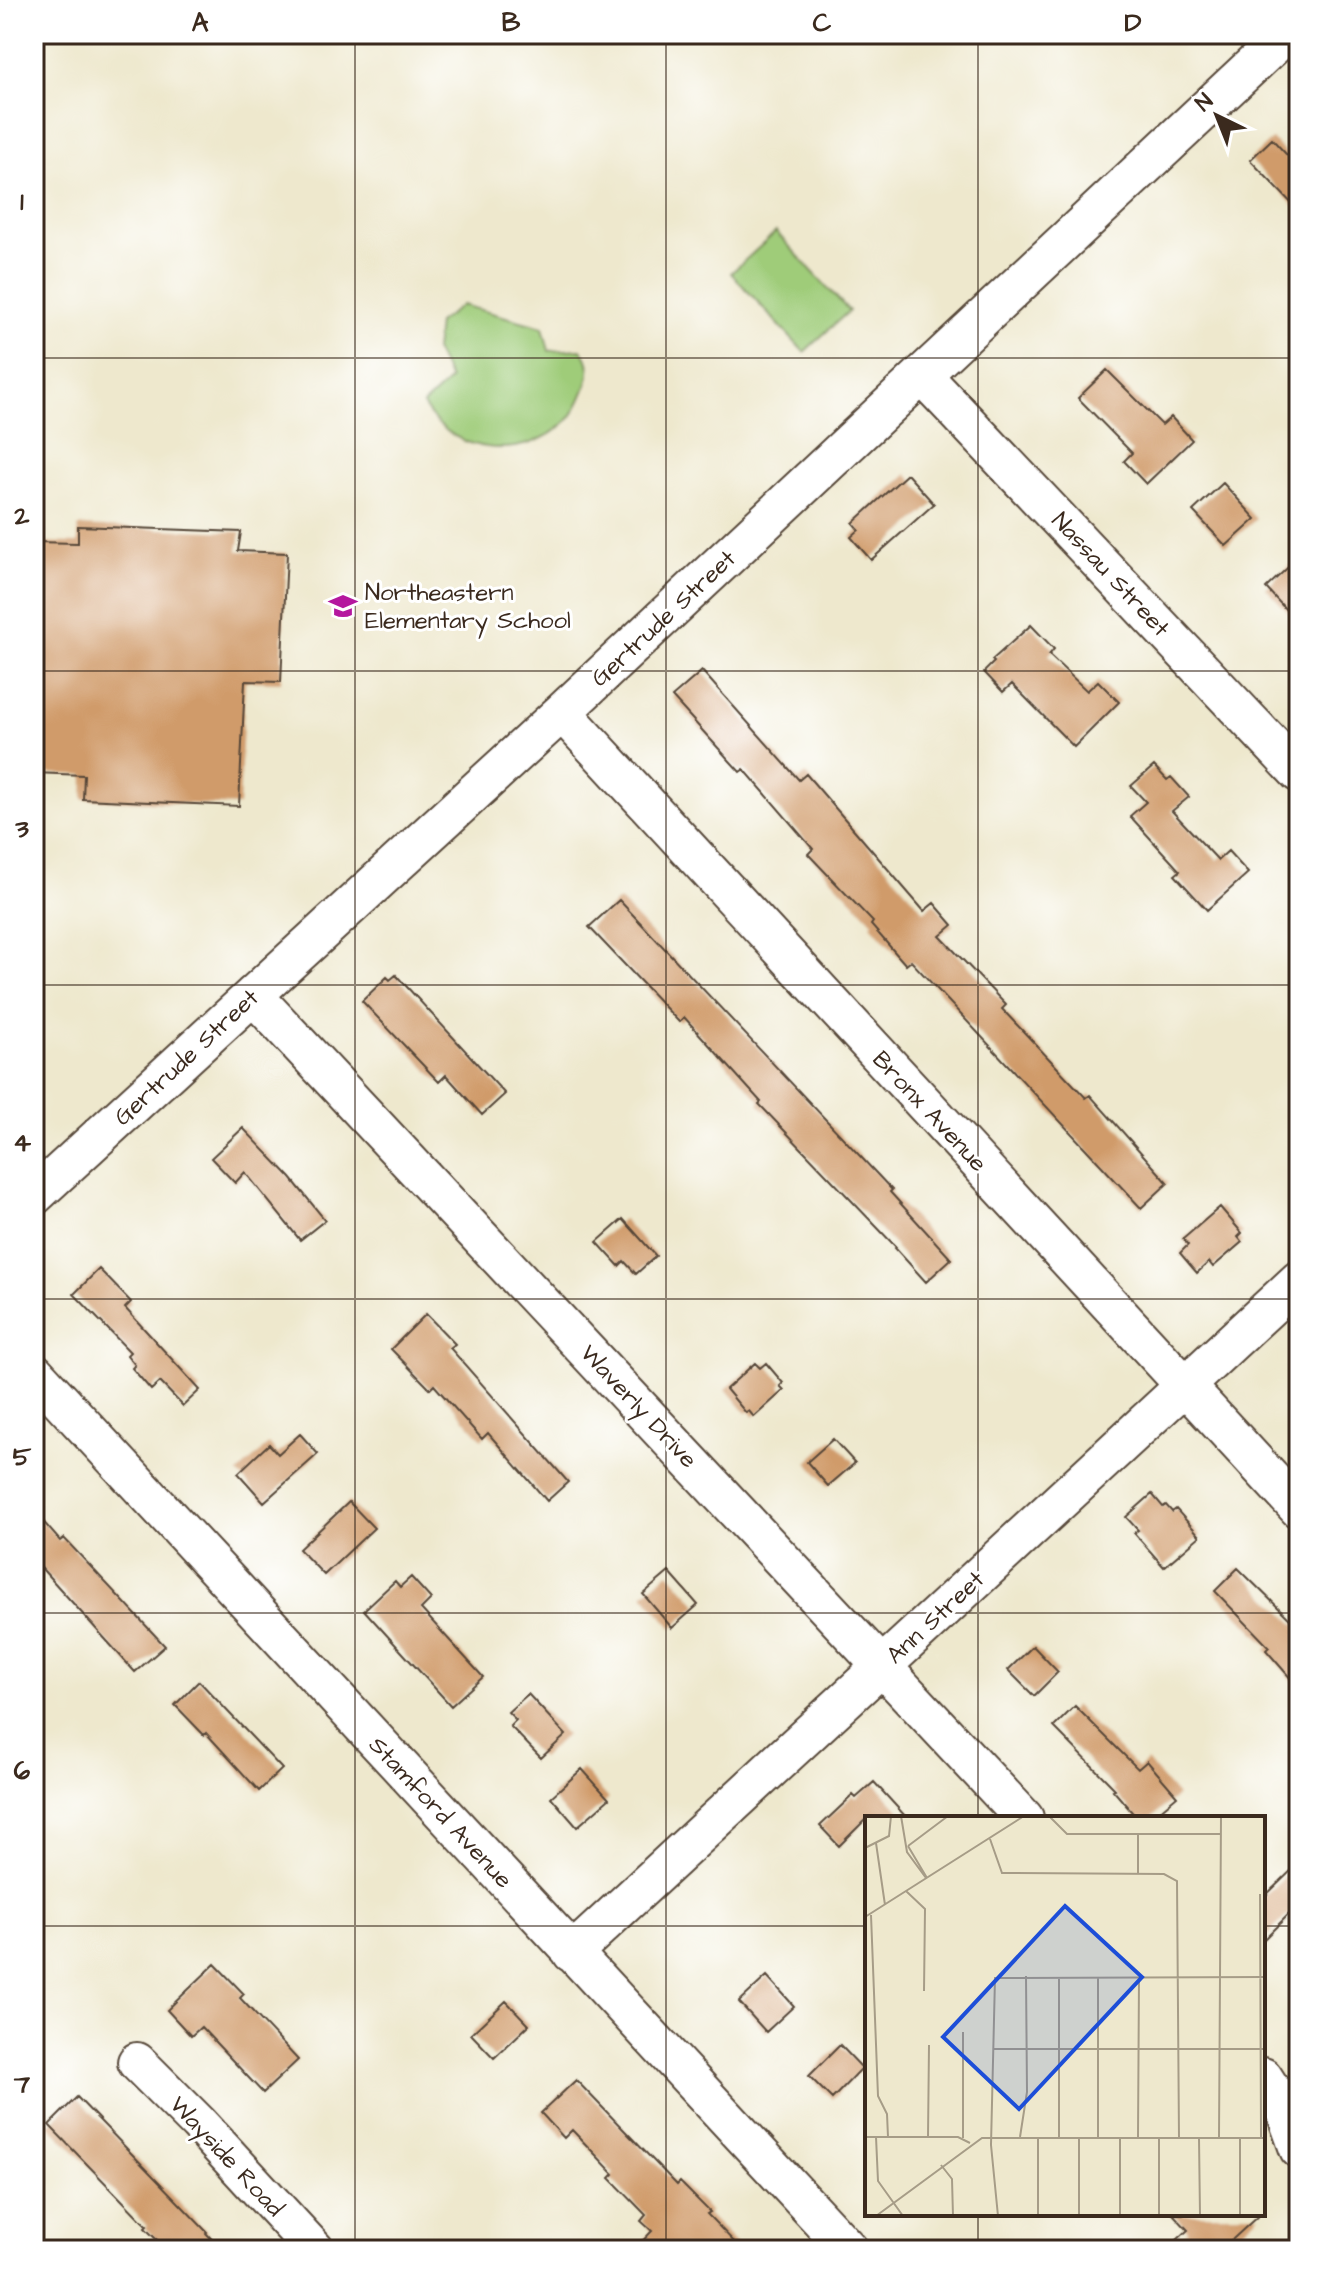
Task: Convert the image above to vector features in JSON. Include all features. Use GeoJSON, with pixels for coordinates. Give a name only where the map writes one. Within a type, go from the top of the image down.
{"type":"FeatureCollection","features":[{"type":"Feature","properties":{"kind":"street","name":"Gertrude Street"},"geometry":{"type":"LineString","coordinates":[[34,1196],[562,712],[1286,34]]}},
{"type":"Feature","properties":{"kind":"street","name":"Nassau Street"},"geometry":{"type":"LineString","coordinates":[[922,375],[1299,773]]}},
{"type":"Feature","properties":{"kind":"street","name":"Bronx Avenue"},"geometry":{"type":"LineString","coordinates":[[562,712],[1299,1509]]}},
{"type":"Feature","properties":{"kind":"street","name":"Waverly Drive"},"geometry":{"type":"LineString","coordinates":[[253,995],[1022,1816]]}},
{"type":"Feature","properties":{"kind":"street","name":"Ann Street"},"geometry":{"type":"LineString","coordinates":[[572,1953],[1299,1280]]}},
{"type":"Feature","properties":{"kind":"street","name":"Stamford Avenue"},"geometry":{"type":"LineString","coordinates":[[34,1372],[849,2250]]}},
{"type":"Feature","properties":{"kind":"street","name":"Wayside Road"},"geometry":{"type":"LineString","coordinates":[[137,2062],[315,2250]]}},
{"type":"Feature","properties":{"kind":"street"},"geometry":{"type":"LineString","coordinates":[[1265,2080],[1286,2113],[1299,2149]]}},
{"type":"Feature","properties":{"kind":"green space"},"geometry":{"type":"Polygon","coordinates":[[[776,232],[849,311],[804,352],[731,273],[776,232]]]}},
{"type":"Feature","properties":{"kind":"green space"},"geometry":{"type":"Polygon","coordinates":[[[462,305],[543,327],[549,351],[581,349],[588,363],[588,378],[580,401],[567,421],[531,443],[490,448],[453,435],[436,422],[423,405],[450,380],[435,350],[438,323],[462,305]]]}},
{"type":"Feature","properties":{"kind":"building"},"geometry":{"type":"Polygon","coordinates":[[[1272,139],[1299,168],[1299,211],[1250,160],[1272,139]]]}},
{"type":"Feature","properties":{"kind":"building"},"geometry":{"type":"Polygon","coordinates":[[[1107,370],[1162,425],[1171,417],[1192,440],[1146,484],[1124,461],[1132,453],[1078,398],[1107,370]]]}},
{"type":"Feature","properties":{"kind":"building"},"geometry":{"type":"Polygon","coordinates":[[[907,474],[934,504],[871,560],[851,537],[859,530],[853,523],[907,474]]]}},
{"type":"Feature","properties":{"kind":"building"},"geometry":{"type":"Polygon","coordinates":[[[1223,483],[1256,519],[1226,546],[1193,511],[1223,483]]]}},
{"type":"Feature","properties":{"kind":"building"},"geometry":{"type":"Polygon","coordinates":[[[78,526],[241,532],[238,551],[287,553],[281,682],[245,681],[239,806],[83,799],[84,775],[34,773],[34,542],[78,543],[78,526]]]}},
{"type":"Feature","properties":{"kind":"building"},"geometry":{"type":"Polygon","coordinates":[[[1299,557],[1299,624],[1266,588],[1299,557]]]}},
{"type":"Feature","properties":{"kind":"building"},"geometry":{"type":"Polygon","coordinates":[[[1031,625],[1054,649],[1049,655],[1087,691],[1098,681],[1119,702],[1074,747],[1012,684],[1003,692],[984,672],[994,662],[992,660],[1031,625]]]}},
{"type":"Feature","properties":{"kind":"building"},"geometry":{"type":"Polygon","coordinates":[[[702,671],[799,780],[806,774],[924,911],[934,903],[953,925],[940,936],[1006,1005],[1002,1009],[1086,1098],[1090,1095],[1168,1183],[1141,1208],[911,961],[906,965],[871,925],[873,922],[808,854],[813,849],[744,769],[740,772],[672,697],[702,671]]]}},
{"type":"Feature","properties":{"kind":"building"},"geometry":{"type":"Polygon","coordinates":[[[1154,766],[1167,780],[1171,777],[1189,797],[1172,811],[1218,860],[1228,851],[1248,873],[1207,910],[1175,875],[1180,871],[1130,816],[1146,802],[1131,786],[1154,766]]]}},
{"type":"Feature","properties":{"kind":"building"},"geometry":{"type":"Polygon","coordinates":[[[619,900],[892,1190],[890,1192],[951,1259],[926,1282],[759,1104],[761,1102],[684,1017],[679,1022],[589,927],[619,900]]]}},
{"type":"Feature","properties":{"kind":"building"},"geometry":{"type":"Polygon","coordinates":[[[396,975],[505,1094],[482,1115],[446,1075],[439,1082],[362,1001],[387,977],[390,980],[396,975]]]}},
{"type":"Feature","properties":{"kind":"building"},"geometry":{"type":"Polygon","coordinates":[[[243,1128],[291,1178],[325,1220],[300,1240],[245,1172],[235,1183],[211,1158],[243,1128]]]}},
{"type":"Feature","properties":{"kind":"building"},"geometry":{"type":"Polygon","coordinates":[[[1220,1207],[1242,1233],[1238,1237],[1242,1242],[1213,1267],[1209,1262],[1197,1273],[1180,1253],[1188,1245],[1183,1239],[1220,1207]]]}},
{"type":"Feature","properties":{"kind":"building"},"geometry":{"type":"Polygon","coordinates":[[[623,1219],[656,1256],[636,1274],[624,1261],[619,1266],[597,1242],[623,1219]]]}},
{"type":"Feature","properties":{"kind":"building"},"geometry":{"type":"Polygon","coordinates":[[[99,1269],[131,1302],[125,1308],[200,1390],[183,1406],[160,1382],[151,1390],[132,1368],[135,1365],[127,1355],[130,1352],[74,1294],[99,1269]]]}},
{"type":"Feature","properties":{"kind":"building"},"geometry":{"type":"Polygon","coordinates":[[[426,1314],[455,1344],[450,1348],[568,1482],[547,1501],[488,1433],[482,1439],[434,1385],[430,1389],[391,1349],[426,1314]]]}},
{"type":"Feature","properties":{"kind":"building"},"geometry":{"type":"Polygon","coordinates":[[[755,1363],[760,1368],[766,1363],[783,1383],[780,1386],[784,1390],[754,1417],[749,1411],[746,1413],[726,1389],[755,1363]]]}},
{"type":"Feature","properties":{"kind":"building"},"geometry":{"type":"Polygon","coordinates":[[[300,1434],[318,1454],[264,1502],[238,1473],[269,1444],[278,1454],[300,1434]]]}},
{"type":"Feature","properties":{"kind":"building"},"geometry":{"type":"Polygon","coordinates":[[[833,1439],[855,1463],[828,1486],[807,1462],[833,1439]]]}},
{"type":"Feature","properties":{"kind":"building"},"geometry":{"type":"Polygon","coordinates":[[[1152,1494],[1163,1507],[1166,1505],[1172,1512],[1176,1509],[1200,1536],[1164,1567],[1134,1533],[1138,1530],[1126,1517],[1152,1494]]]}},
{"type":"Feature","properties":{"kind":"building"},"geometry":{"type":"Polygon","coordinates":[[[349,1502],[374,1528],[324,1575],[299,1549],[349,1502]]]}},
{"type":"Feature","properties":{"kind":"building"},"geometry":{"type":"Polygon","coordinates":[[[34,1511],[60,1541],[64,1538],[165,1646],[135,1672],[34,1560],[34,1511]]]}},
{"type":"Feature","properties":{"kind":"building"},"geometry":{"type":"Polygon","coordinates":[[[1238,1568],[1295,1624],[1299,1620],[1299,1688],[1266,1650],[1269,1647],[1215,1591],[1238,1568]]]}},
{"type":"Feature","properties":{"kind":"building"},"geometry":{"type":"Polygon","coordinates":[[[669,1572],[698,1605],[672,1628],[643,1594],[669,1572]]]}},
{"type":"Feature","properties":{"kind":"building"},"geometry":{"type":"Polygon","coordinates":[[[411,1577],[431,1599],[421,1609],[483,1677],[451,1706],[364,1610],[395,1581],[400,1587],[411,1577]]]}},
{"type":"Feature","properties":{"kind":"building"},"geometry":{"type":"Polygon","coordinates":[[[1033,1646],[1058,1672],[1034,1696],[1008,1670],[1033,1646]]]}},
{"type":"Feature","properties":{"kind":"building"},"geometry":{"type":"Polygon","coordinates":[[[199,1681],[282,1769],[259,1791],[206,1733],[204,1735],[175,1705],[199,1681]]]}},
{"type":"Feature","properties":{"kind":"building"},"geometry":{"type":"Polygon","coordinates":[[[528,1694],[566,1735],[541,1758],[510,1726],[516,1720],[508,1712],[528,1694]]]}},
{"type":"Feature","properties":{"kind":"building"},"geometry":{"type":"Polygon","coordinates":[[[1075,1706],[1138,1769],[1147,1761],[1177,1796],[1153,1816],[1135,1816],[1115,1789],[1054,1727],[1075,1706]]]}},
{"type":"Feature","properties":{"kind":"building"},"geometry":{"type":"Polygon","coordinates":[[[582,1769],[609,1799],[577,1827],[551,1797],[582,1769]]]}},
{"type":"Feature","properties":{"kind":"building"},"geometry":{"type":"Polygon","coordinates":[[[874,1782],[905,1816],[865,1816],[865,1820],[839,1846],[820,1826],[853,1795],[856,1798],[874,1782]]]}},
{"type":"Feature","properties":{"kind":"building"},"geometry":{"type":"Polygon","coordinates":[[[1299,1863],[1299,1904],[1265,1938],[1265,1896],[1299,1863]]]}},
{"type":"Feature","properties":{"kind":"building"},"geometry":{"type":"Polygon","coordinates":[[[215,1964],[244,1994],[240,1998],[298,2060],[263,2093],[201,2027],[191,2036],[167,2010],[215,1964]]]}},
{"type":"Feature","properties":{"kind":"building"},"geometry":{"type":"Polygon","coordinates":[[[767,1976],[794,2006],[766,2032],[739,2002],[767,1976]]]}},
{"type":"Feature","properties":{"kind":"building"},"geometry":{"type":"Polygon","coordinates":[[[506,2001],[529,2025],[494,2058],[471,2034],[506,2001]]]}},
{"type":"Feature","properties":{"kind":"building"},"geometry":{"type":"Polygon","coordinates":[[[840,2045],[862,2068],[832,2099],[809,2076],[840,2045]]]}},
{"type":"Feature","properties":{"kind":"building"},"geometry":{"type":"Polygon","coordinates":[[[576,2080],[677,2185],[680,2182],[710,2212],[707,2214],[742,2250],[634,2250],[652,2231],[641,2221],[646,2215],[610,2178],[614,2174],[572,2130],[564,2138],[541,2113],[576,2080]]]}},
{"type":"Feature","properties":{"kind":"building"},"geometry":{"type":"Polygon","coordinates":[[[77,2097],[222,2250],[167,2250],[145,2228],[147,2226],[49,2125],[77,2097]]]}},
{"type":"Feature","properties":{"kind":"building"},"geometry":{"type":"Polygon","coordinates":[[[1175,2216],[1258,2216],[1221,2250],[1166,2250],[1188,2230],[1175,2216]]]}},
{"type":"Feature","properties":{"kind":"place","name":"Northeastern Elementary School"},"geometry":{"type":"Point","coordinates":[343,606]}}]}
